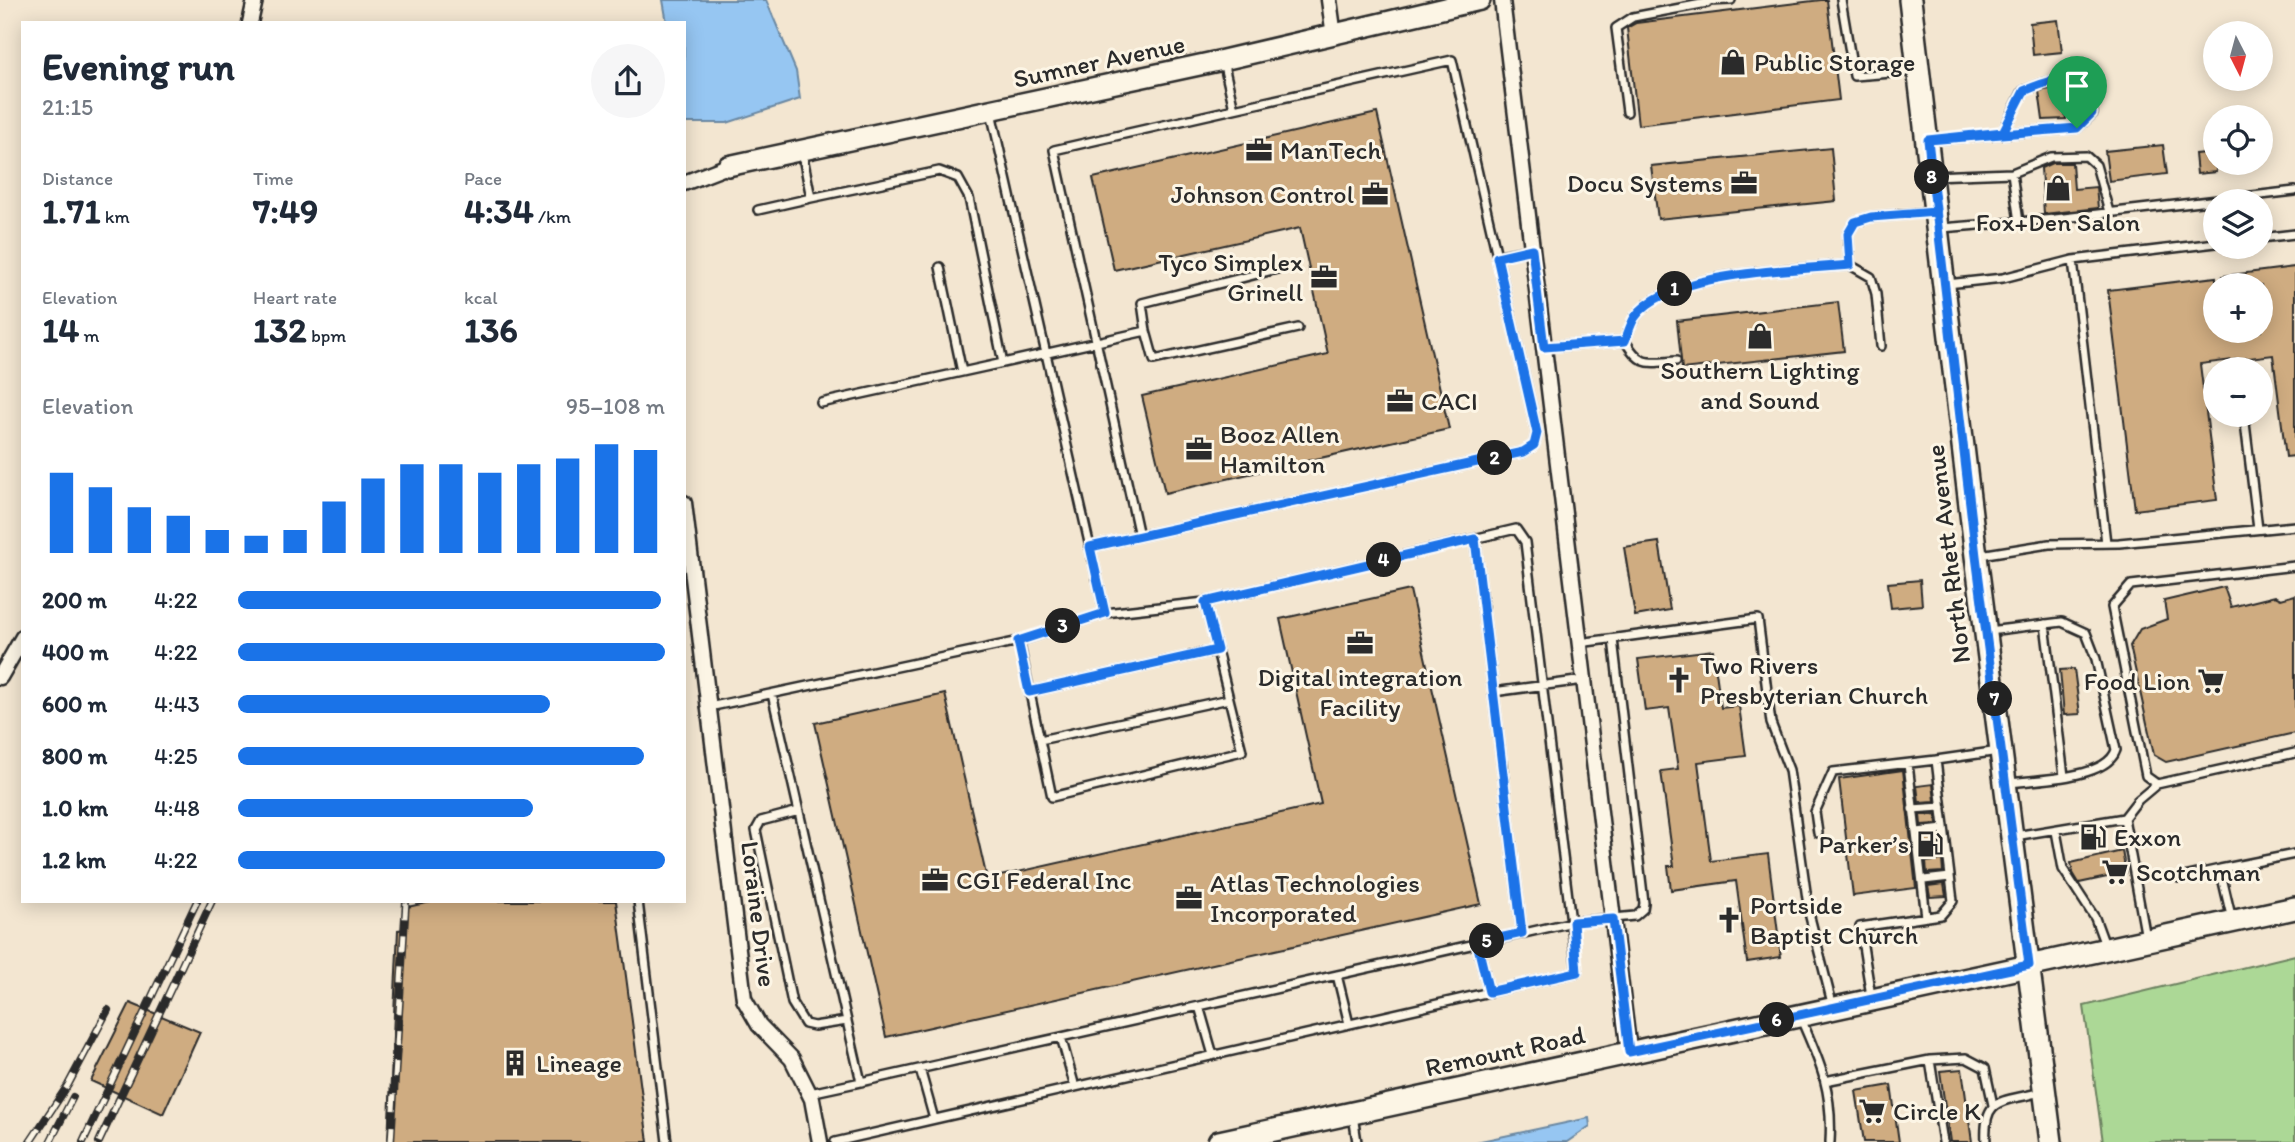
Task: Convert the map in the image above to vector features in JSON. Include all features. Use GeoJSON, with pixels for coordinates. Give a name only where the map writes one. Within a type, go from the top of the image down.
{"type":"FeatureCollection","features":[{"type":"Feature","properties":{"kind":"main road","name":"North Rhett Avenue"},"geometry":{"type":"LineString","coordinates":[[1910,0],[1976,556],[2014,836],[2051,1142]]}},
{"type":"Feature","properties":{"kind":"main road","name":"Remount Road"},"geometry":{"type":"LineString","coordinates":[[1219,1142],[2106,949],[2146,938],[2295,908]]}},
{"type":"Feature","properties":{"kind":"street"},"geometry":{"type":"LineString","coordinates":[[251,21],[256,0]]}},
{"type":"Feature","properties":{"kind":"street"},"geometry":{"type":"LineString","coordinates":[[1329,0],[1334,36]]}},
{"type":"Feature","properties":{"kind":"street","name":"Sumner Avenue"},"geometry":{"type":"LineString","coordinates":[[728,166],[1334,36],[1480,0]]}},
{"type":"Feature","properties":{"kind":"street"},"geometry":{"type":"LineString","coordinates":[[1502,0],[1629,1052]]}},
{"type":"Feature","properties":{"kind":"street"},"geometry":{"type":"LineString","coordinates":[[686,182],[728,166]]}},
{"type":"Feature","properties":{"kind":"street","name":"Loraine Drive"},"geometry":{"type":"LineString","coordinates":[[686,519],[744,999],[759,1025],[792,1059],[809,1094],[820,1142]]}},
{"type":"Feature","properties":{"kind":"street"},"geometry":{"type":"LineString","coordinates":[[0,677],[21,640]]}},
{"type":"Feature","properties":{"kind":"lane"},"geometry":{"type":"LineString","coordinates":[[1628,112],[1616,28],[1633,17],[1707,1],[1731,0]]}},
{"type":"Feature","properties":{"kind":"lane"},"geometry":{"type":"LineString","coordinates":[[1841,0],[1854,76],[1918,71]]}},
{"type":"Feature","properties":{"kind":"lane"},"geometry":{"type":"LineString","coordinates":[[1223,60],[1234,108]]}},
{"type":"Feature","properties":{"kind":"lane"},"geometry":{"type":"LineString","coordinates":[[1090,547],[1523,452],[1534,445],[1537,433],[1452,60],[1054,150],[1139,536]]}},
{"type":"Feature","properties":{"kind":"lane"},"geometry":{"type":"LineString","coordinates":[[1928,140],[2077,128],[2092,113],[2088,84],[2077,80],[2052,79],[2024,91],[2003,132]]}},
{"type":"Feature","properties":{"kind":"lane"},"geometry":{"type":"LineString","coordinates":[[990,111],[1105,613]]}},
{"type":"Feature","properties":{"kind":"lane"},"geometry":{"type":"LineString","coordinates":[[802,151],[811,198]]}},
{"type":"Feature","properties":{"kind":"lane"},"geometry":{"type":"LineString","coordinates":[[1932,176],[2012,173],[2051,157],[2086,156],[2096,165],[2109,212]]}},
{"type":"Feature","properties":{"kind":"lane"},"geometry":{"type":"LineString","coordinates":[[758,210],[939,172],[958,178],[969,198],[1003,363]]}},
{"type":"Feature","properties":{"kind":"lane"},"geometry":{"type":"LineString","coordinates":[[2012,173],[2019,222]]}},
{"type":"Feature","properties":{"kind":"lane"},"geometry":{"type":"LineString","coordinates":[[1850,265],[1848,234],[1855,222],[1871,217],[2019,222],[2295,191]]}},
{"type":"Feature","properties":{"kind":"lane"},"geometry":{"type":"LineString","coordinates":[[2273,237],[2295,234]]}},
{"type":"Feature","properties":{"kind":"lane"},"geometry":{"type":"LineString","coordinates":[[1945,284],[2003,278],[2073,260],[2203,245]]}},
{"type":"Feature","properties":{"kind":"lane"},"geometry":{"type":"LineString","coordinates":[[1497,257],[1532,249]]}},
{"type":"Feature","properties":{"kind":"lane"},"geometry":{"type":"LineString","coordinates":[[2073,260],[2106,543]]}},
{"type":"Feature","properties":{"kind":"lane"},"geometry":{"type":"LineString","coordinates":[[1625,341],[1636,316],[1656,299],[1677,288],[1703,280],[1850,265],[1871,277],[1876,294],[1881,346]]}},
{"type":"Feature","properties":{"kind":"lane"},"geometry":{"type":"LineString","coordinates":[[940,267],[962,372]]}},
{"type":"Feature","properties":{"kind":"lane"},"geometry":{"type":"LineString","coordinates":[[1284,267],[1142,303],[1146,331],[1153,360],[1298,328]]}},
{"type":"Feature","properties":{"kind":"lane"},"geometry":{"type":"LineString","coordinates":[[821,403],[1146,331]]}},
{"type":"Feature","properties":{"kind":"lane"},"geometry":{"type":"LineString","coordinates":[[1544,347],[1625,341]]}},
{"type":"Feature","properties":{"kind":"lane"},"geometry":{"type":"LineString","coordinates":[[1625,341],[1635,358],[1646,363],[1676,360]]}},
{"type":"Feature","properties":{"kind":"lane"},"geometry":{"type":"LineString","coordinates":[[2245,427],[2258,529]]}},
{"type":"Feature","properties":{"kind":"lane"},"geometry":{"type":"LineString","coordinates":[[1976,556],[2049,544],[2106,543],[2295,526]]}},
{"type":"Feature","properties":{"kind":"lane"},"geometry":{"type":"LineString","coordinates":[[709,707],[1018,641],[1105,613],[1205,602],[1516,529],[1525,542],[1577,972],[835,1142]]}},
{"type":"Feature","properties":{"kind":"lane"},"geometry":{"type":"LineString","coordinates":[[1475,539],[1522,933]]}},
{"type":"Feature","properties":{"kind":"lane"},"geometry":{"type":"LineString","coordinates":[[2157,783],[2146,776],[2112,607],[2131,585],[2295,566]]}},
{"type":"Feature","properties":{"kind":"lane"},"geometry":{"type":"LineString","coordinates":[[1018,641],[1052,797],[1242,751],[1205,602]]}},
{"type":"Feature","properties":{"kind":"lane"},"geometry":{"type":"LineString","coordinates":[[1579,643],[1758,619],[1771,723],[1789,770],[1809,913],[1834,1008]]}},
{"type":"Feature","properties":{"kind":"lane"},"geometry":{"type":"LineString","coordinates":[[1986,631],[2062,622],[2086,633],[2096,659],[2116,750],[2114,757],[2100,769],[2006,784]]}},
{"type":"Feature","properties":{"kind":"lane"},"geometry":{"type":"LineString","coordinates":[[2045,624],[2064,775]]}},
{"type":"Feature","properties":{"kind":"lane"},"geometry":{"type":"LineString","coordinates":[[809,1094],[1573,922],[1635,916],[1643,909],[1643,903],[1613,639]]}},
{"type":"Feature","properties":{"kind":"lane"},"geometry":{"type":"LineString","coordinates":[[1029,692],[1217,650]]}},
{"type":"Feature","properties":{"kind":"lane"},"geometry":{"type":"LineString","coordinates":[[1493,692],[1584,680]]}},
{"type":"Feature","properties":{"kind":"lane"},"geometry":{"type":"LineString","coordinates":[[772,694],[861,1082]]}},
{"type":"Feature","properties":{"kind":"lane"},"geometry":{"type":"LineString","coordinates":[[1040,740],[1229,699]]}},
{"type":"Feature","properties":{"kind":"lane"},"geometry":{"type":"LineString","coordinates":[[1818,833],[1815,812],[1833,772],[2001,751]]}},
{"type":"Feature","properties":{"kind":"lane"},"geometry":{"type":"LineString","coordinates":[[2014,836],[2124,818],[2138,800],[2157,783],[2295,753]]}},
{"type":"Feature","properties":{"kind":"lane"},"geometry":{"type":"LineString","coordinates":[[1872,1000],[1860,927],[1941,915],[1953,901],[1936,760]]}},
{"type":"Feature","properties":{"kind":"lane"},"geometry":{"type":"LineString","coordinates":[[1908,764],[1912,809],[1924,880],[1926,917]]}},
{"type":"Feature","properties":{"kind":"lane"},"geometry":{"type":"LineString","coordinates":[[1912,809],[1942,807]]}},
{"type":"Feature","properties":{"kind":"lane"},"geometry":{"type":"LineString","coordinates":[[799,811],[761,821],[756,830],[792,1003],[805,1024],[814,1026],[847,1021]]}},
{"type":"Feature","properties":{"kind":"lane"},"geometry":{"type":"LineString","coordinates":[[2124,818],[2146,938]]}},
{"type":"Feature","properties":{"kind":"lane"},"geometry":{"type":"LineString","coordinates":[[1917,832],[1944,829]]}},
{"type":"Feature","properties":{"kind":"lane"},"geometry":{"type":"LineString","coordinates":[[2056,831],[2063,869],[2095,918],[2106,949]]}},
{"type":"Feature","properties":{"kind":"lane"},"geometry":{"type":"LineString","coordinates":[[1921,856],[1947,853]]}},
{"type":"Feature","properties":{"kind":"lane"},"geometry":{"type":"LineString","coordinates":[[2179,878],[2295,854]]}},
{"type":"Feature","properties":{"kind":"lane"},"geometry":{"type":"LineString","coordinates":[[2220,869],[2232,921]]}},
{"type":"Feature","properties":{"kind":"lane"},"geometry":{"type":"LineString","coordinates":[[1924,880],[1950,877]]}},
{"type":"Feature","properties":{"kind":"lane"},"geometry":{"type":"LineString","coordinates":[[638,903],[667,1142]]}},
{"type":"Feature","properties":{"kind":"lane"},"geometry":{"type":"LineString","coordinates":[[1477,943],[1489,992]]}},
{"type":"Feature","properties":{"kind":"lane"},"geometry":{"type":"LineString","coordinates":[[1337,975],[1349,1024]]}},
{"type":"Feature","properties":{"kind":"lane"},"geometry":{"type":"LineString","coordinates":[[1199,1006],[1213,1055]]}},
{"type":"Feature","properties":{"kind":"lane"},"geometry":{"type":"LineString","coordinates":[[1799,1015],[1819,1058],[1832,1109],[1830,1142]]}},
{"type":"Feature","properties":{"kind":"lane"},"geometry":{"type":"LineString","coordinates":[[1061,1037],[1075,1087]]}},
{"type":"Feature","properties":{"kind":"lane"},"geometry":{"type":"LineString","coordinates":[[1825,1081],[1930,1060],[1966,1058],[1985,1068],[1993,1105]]}},
{"type":"Feature","properties":{"kind":"lane"},"geometry":{"type":"LineString","coordinates":[[1930,1060],[1943,1142]]}},
{"type":"Feature","properties":{"kind":"lane"},"geometry":{"type":"LineString","coordinates":[[920,1069],[934,1119]]}},
{"type":"Feature","properties":{"kind":"lane"},"geometry":{"type":"LineString","coordinates":[[1986,1142],[1984,1117],[1993,1105],[2045,1091]]}},
{"type":"Feature","properties":{"kind":"lane"},"geometry":{"type":"LineString","coordinates":[[1353,1113],[1357,1142]]}},
{"type":"Feature","properties":{"kind":"green space"},"geometry":{"type":"Polygon","coordinates":[[[2295,955],[2295,1142],[2103,1142],[2084,1006],[2295,955]]]}},
{"type":"Feature","properties":{"kind":"water"},"geometry":{"type":"Polygon","coordinates":[[[663,0],[766,0],[796,71],[800,99],[727,123],[686,123],[686,21],[667,21],[663,0]]]}},
{"type":"Feature","properties":{"kind":"water"},"geometry":{"type":"Polygon","coordinates":[[[1589,1118],[1590,1126],[1567,1142],[1476,1142],[1589,1118]]]}},
{"type":"Feature","properties":{"kind":"building","name":"Public Storage"},"geometry":{"type":"Polygon","coordinates":[[[1827,0],[1839,100],[1638,125],[1627,28],[1636,23],[1827,0]]]}},
{"type":"Feature","properties":{"kind":"building"},"geometry":{"type":"Polygon","coordinates":[[[2058,20],[2062,52],[2033,55],[2030,23],[2058,20]]]}},
{"type":"Feature","properties":{"kind":"building"},"geometry":{"type":"Polygon","coordinates":[[[2061,87],[2066,119],[2043,120],[2039,91],[2061,87]]]}},
{"type":"Feature","properties":{"kind":"building"},"geometry":{"type":"Polygon","coordinates":[[[1377,113],[1449,429],[1165,493],[1142,396],[1328,354],[1300,228],[1114,270],[1093,178],[1377,113]]]}},
{"type":"Feature","properties":{"kind":"building"},"geometry":{"type":"Polygon","coordinates":[[[2163,145],[2167,174],[2109,181],[2105,151],[2163,145]]]}},
{"type":"Feature","properties":{"kind":"building","name":"Docu Systems"},"geometry":{"type":"Polygon","coordinates":[[[1831,148],[1836,201],[1658,219],[1651,166],[1831,148]]]}},
{"type":"Feature","properties":{"kind":"building"},"geometry":{"type":"Polygon","coordinates":[[[2203,153],[2203,173],[2197,174],[2195,154],[2203,153]]]}},
{"type":"Feature","properties":{"kind":"building","name":"Fox+Den Salon"},"geometry":{"type":"Polygon","coordinates":[[[2052,163],[2072,163],[2074,189],[2096,187],[2098,208],[2044,214],[2041,168],[2052,163]]]}},
{"type":"Feature","properties":{"kind":"building"},"geometry":{"type":"Polygon","coordinates":[[[2295,267],[2295,456],[2286,457],[2273,355],[2203,357],[2203,364],[2200,364],[2203,427],[2208,427],[2217,500],[2135,510],[2108,290],[2203,279],[2203,343],[2273,343],[2273,273],[2246,273],[2295,267]]]}},
{"type":"Feature","properties":{"kind":"building","name":"Southern Lighting and Sound"},"geometry":{"type":"Polygon","coordinates":[[[1838,302],[1844,351],[1682,369],[1677,321],[1838,302]]]}},
{"type":"Feature","properties":{"kind":"building"},"geometry":{"type":"Polygon","coordinates":[[[1659,542],[1670,610],[1635,616],[1624,547],[1659,542]]]}},
{"type":"Feature","properties":{"kind":"building"},"geometry":{"type":"Polygon","coordinates":[[[1920,580],[1922,605],[1891,608],[1888,583],[1920,580]]]}},
{"type":"Feature","properties":{"kind":"building"},"geometry":{"type":"Polygon","coordinates":[[[2224,587],[2231,607],[2275,596],[2281,599],[2295,595],[2295,733],[2166,762],[2154,755],[2130,646],[2140,629],[2167,619],[2164,601],[2224,587]]]}},
{"type":"Feature","properties":{"kind":"building"},"geometry":{"type":"Polygon","coordinates":[[[1410,590],[1481,904],[886,1037],[815,723],[945,694],[987,879],[1321,804],[1280,619],[1410,590]]]}},
{"type":"Feature","properties":{"kind":"building"},"geometry":{"type":"Polygon","coordinates":[[[1713,650],[1721,708],[1739,706],[1746,756],[1698,762],[1711,861],[1768,854],[1781,957],[1747,962],[1736,881],[1671,890],[1668,866],[1674,866],[1661,771],[1678,769],[1669,708],[1645,711],[1638,659],[1713,650]]]}},
{"type":"Feature","properties":{"kind":"building"},"geometry":{"type":"Polygon","coordinates":[[[2074,669],[2080,714],[2064,715],[2060,670],[2074,669]]]}},
{"type":"Feature","properties":{"kind":"building"},"geometry":{"type":"Polygon","coordinates":[[[1903,770],[1916,888],[1853,896],[1839,779],[1903,770]]]}},
{"type":"Feature","properties":{"kind":"building"},"geometry":{"type":"Polygon","coordinates":[[[1933,784],[1935,801],[1919,802],[1917,786],[1933,784]]]}},
{"type":"Feature","properties":{"kind":"building"},"geometry":{"type":"Polygon","coordinates":[[[1936,814],[1937,824],[1921,825],[1920,815],[1936,814]]]}},
{"type":"Feature","properties":{"kind":"building"},"geometry":{"type":"Polygon","coordinates":[[[1939,836],[1940,848],[1924,849],[1923,838],[1939,836]]]}},
{"type":"Feature","properties":{"kind":"building"},"geometry":{"type":"Polygon","coordinates":[[[2122,851],[2126,873],[2079,883],[2073,873],[2071,863],[2122,851]]]}},
{"type":"Feature","properties":{"kind":"building"},"geometry":{"type":"Polygon","coordinates":[[[1942,860],[1943,872],[1927,873],[1926,862],[1942,860]]]}},
{"type":"Feature","properties":{"kind":"building"},"geometry":{"type":"Polygon","coordinates":[[[1944,884],[1946,896],[1930,897],[1928,886],[1944,884]]]}},
{"type":"Feature","properties":{"kind":"building","name":"Lineage"},"geometry":{"type":"Polygon","coordinates":[[[426,903],[616,903],[648,1142],[388,1142],[398,930],[406,929],[407,907],[426,903]]]}},
{"type":"Feature","properties":{"kind":"building"},"geometry":{"type":"Polygon","coordinates":[[[130,1003],[200,1032],[163,1114],[91,1081],[130,1003]]]}},
{"type":"Feature","properties":{"kind":"building"},"geometry":{"type":"Polygon","coordinates":[[[1962,1069],[1972,1142],[1950,1142],[1940,1071],[1962,1069]]]}},
{"type":"Feature","properties":{"kind":"building"},"geometry":{"type":"Polygon","coordinates":[[[1891,1085],[1899,1142],[1864,1142],[1856,1091],[1891,1085]]]}},
{"type":"Feature","properties":{"kind":"railway"},"geometry":{"type":"LineString","coordinates":[[83,1142],[196,903]]}},
{"type":"Feature","properties":{"kind":"railway"},"geometry":{"type":"LineString","coordinates":[[99,1142],[211,903]]}},
{"type":"Feature","properties":{"kind":"railway"},"geometry":{"type":"LineString","coordinates":[[391,1142],[406,903]]}},
{"type":"Feature","properties":{"kind":"railway"},"geometry":{"type":"LineString","coordinates":[[30,1142],[68,1085],[108,1010]]}},
{"type":"Feature","properties":{"kind":"railway"},"geometry":{"type":"LineString","coordinates":[[50,1142],[73,1097]]}},
{"type":"Feature","properties":{"kind":"place","name":"Public Storage"},"geometry":{"type":"Point","coordinates":[1733,62]}},
{"type":"Feature","properties":{"kind":"place","name":"ManTech"},"geometry":{"type":"Point","coordinates":[1259,150]}},
{"type":"Feature","properties":{"kind":"place","name":"Docu Systems"},"geometry":{"type":"Point","coordinates":[1744,183]}},
{"type":"Feature","properties":{"kind":"place","name":"Fox+Den Salon"},"geometry":{"type":"Point","coordinates":[2058,188]}},
{"type":"Feature","properties":{"kind":"place","name":"Johnson Control"},"geometry":{"type":"Point","coordinates":[1375,194]}},
{"type":"Feature","properties":{"kind":"place","name":"Tyco Simplex Grinell"},"geometry":{"type":"Point","coordinates":[1324,277]}},
{"type":"Feature","properties":{"kind":"place","name":"Southern Lighting and Sound"},"geometry":{"type":"Point","coordinates":[1760,336]}},
{"type":"Feature","properties":{"kind":"place","name":"CACI"},"geometry":{"type":"Point","coordinates":[1400,401]}},
{"type":"Feature","properties":{"kind":"place","name":"Booz Allen Hamilton"},"geometry":{"type":"Point","coordinates":[1199,449]}},
{"type":"Feature","properties":{"kind":"place","name":"Digital integration Facility"},"geometry":{"type":"Point","coordinates":[1360,643]}},
{"type":"Feature","properties":{"kind":"place","name":"Two Rivers Presbyterian Church"},"geometry":{"type":"Point","coordinates":[1679,680]}},
{"type":"Feature","properties":{"kind":"place","name":"Food Lion"},"geometry":{"type":"Point","coordinates":[2211,681]}},
{"type":"Feature","properties":{"kind":"place","name":"Exxon"},"geometry":{"type":"Point","coordinates":[2093,837]}},
{"type":"Feature","properties":{"kind":"place","name":"Parker’s"},"geometry":{"type":"Point","coordinates":[1930,844]}},
{"type":"Feature","properties":{"kind":"place","name":"Scotchman"},"geometry":{"type":"Point","coordinates":[2115,872]}},
{"type":"Feature","properties":{"kind":"place","name":"CGI Federal Inc"},"geometry":{"type":"Point","coordinates":[935,880]}},
{"type":"Feature","properties":{"kind":"place","name":"Atlas Technologies Incorporated"},"geometry":{"type":"Point","coordinates":[1189,898]}},
{"type":"Feature","properties":{"kind":"place","name":"Portside Baptist Church"},"geometry":{"type":"Point","coordinates":[1729,920]}},
{"type":"Feature","properties":{"kind":"place","name":"Lineage"},"geometry":{"type":"Point","coordinates":[515,1063]}},
{"type":"Feature","properties":{"kind":"place","name":"Circle K"},"geometry":{"type":"Point","coordinates":[1872,1111]}},
{"type":"Feature","properties":{"kind":"route"},"geometry":{"type":"LineString","coordinates":[[2077,128],[1928,140],[1936,212],[1871,217],[1855,222],[1848,234],[1850,265],[1703,280],[1677,288],[1656,299],[1636,316],[1625,341],[1544,347],[1532,249],[1497,257],[1537,433],[1534,445],[1523,452],[1090,547],[1105,613],[1018,641],[1029,692],[1217,650],[1205,602],[1475,539],[1522,933],[1477,943],[1489,992],[1577,972],[1573,922],[1613,919],[1629,1052],[2029,965],[1976,556],[1928,140],[2003,132],[2024,91],[2052,79],[2077,80],[2088,84],[2092,113],[2077,128]]}}]}
